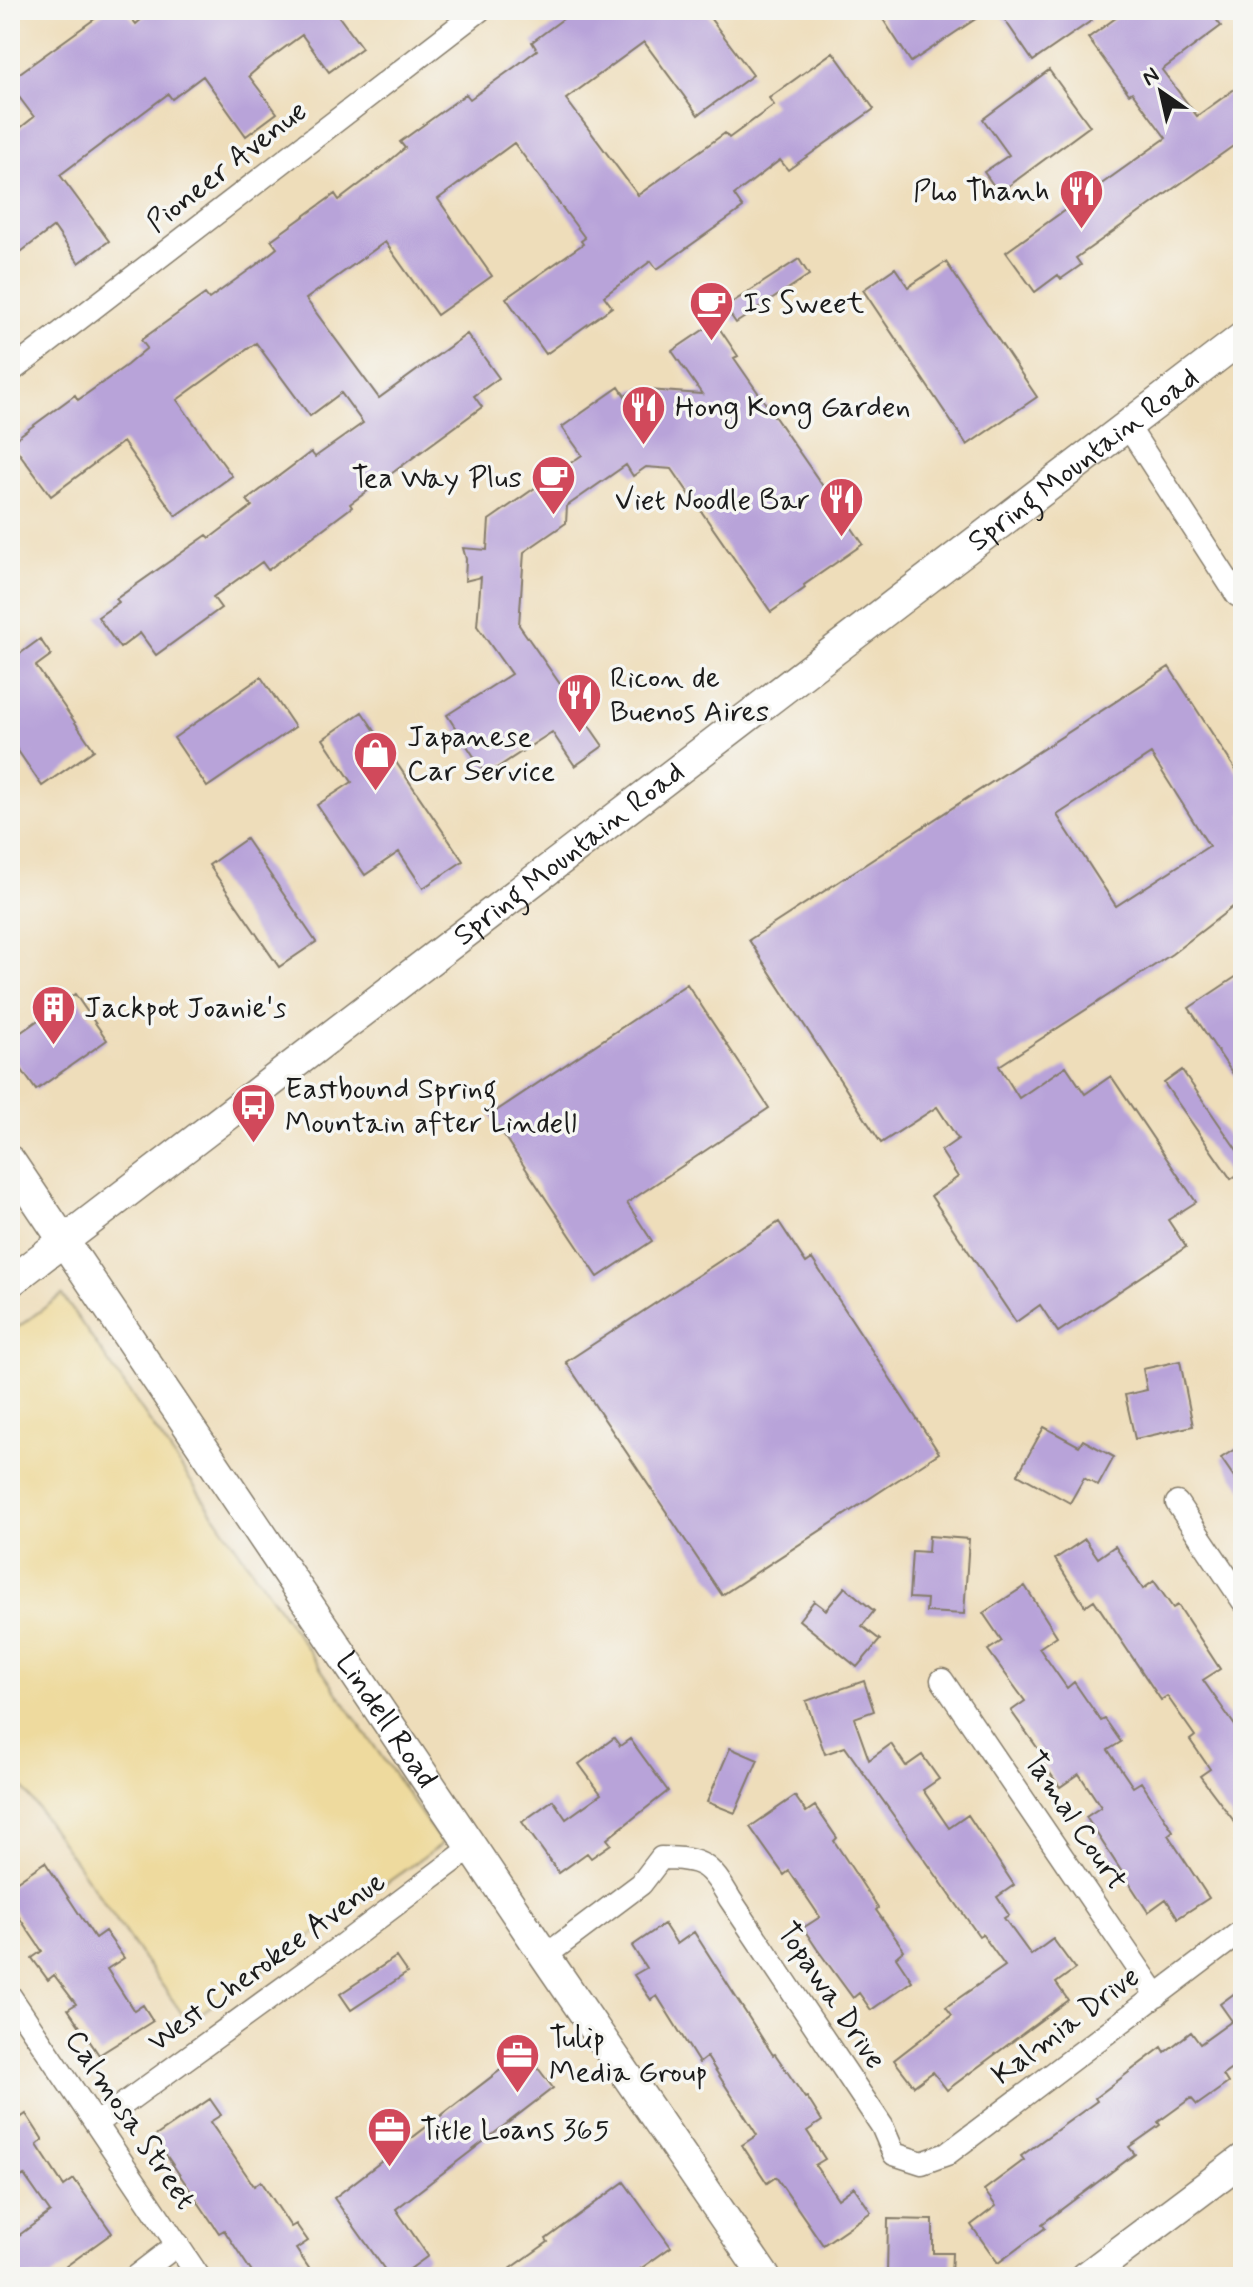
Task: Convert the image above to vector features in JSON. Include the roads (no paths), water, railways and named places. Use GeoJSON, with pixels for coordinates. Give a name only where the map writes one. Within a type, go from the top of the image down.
{"type":"FeatureCollection","features":[{"type":"Feature","properties":{"kind":"main road","name":"Spring Mountain Road"},"geometry":{"type":"LineString","coordinates":[[10,1282],[1243,337]]}},
{"type":"Feature","properties":{"kind":"main road","name":"Lindell Road"},"geometry":{"type":"LineString","coordinates":[[10,1161],[765,2277]]}},
{"type":"Feature","properties":{"kind":"main road"},"geometry":{"type":"LineString","coordinates":[[1086,2277],[1243,2159]]}},
{"type":"Feature","properties":{"kind":"street","name":"Pioneer Avenue"},"geometry":{"type":"LineString","coordinates":[[10,372],[480,10]]}},
{"type":"Feature","properties":{"kind":"street"},"geometry":{"type":"LineString","coordinates":[[1127,425],[1237,595]]}},
{"type":"Feature","properties":{"kind":"street"},"geometry":{"type":"LineString","coordinates":[[1177,1503],[1243,1601]]}},
{"type":"Feature","properties":{"kind":"street","name":"Tamal Court"},"geometry":{"type":"LineString","coordinates":[[942,1680],[1157,1996]]}},
{"type":"Feature","properties":{"kind":"street","name":"West Cherokee Avenue"},"geometry":{"type":"LineString","coordinates":[[96,2124],[472,1847]]}},
{"type":"Feature","properties":{"kind":"street","name":"Topawa Drive"},"geometry":{"type":"LineString","coordinates":[[545,1956],[641,1884],[661,1858],[690,1858],[716,1876],[882,2126],[894,2154],[922,2163]]}},
{"type":"Feature","properties":{"kind":"street","name":"Kalmia Drive"},"geometry":{"type":"LineString","coordinates":[[922,2163],[947,2154],[1243,1930]]}},
{"type":"Feature","properties":{"kind":"street","name":"Calmosa Street"},"geometry":{"type":"LineString","coordinates":[[10,1996],[199,2277]]}},
{"type":"Feature","properties":{"kind":"street"},"geometry":{"type":"LineString","coordinates":[[135,2277],[178,2244]]}},
{"type":"Feature","properties":{"kind":"place","name":"Pho Thanh"},"geometry":{"type":"Point","coordinates":[1081,230]}},
{"type":"Feature","properties":{"kind":"place","name":"Is Sweet"},"geometry":{"type":"Point","coordinates":[712,342]}},
{"type":"Feature","properties":{"kind":"place","name":"Hong Kong Garden"},"geometry":{"type":"Point","coordinates":[644,446]}},
{"type":"Feature","properties":{"kind":"place","name":"Tea Way Plus"},"geometry":{"type":"Point","coordinates":[553,517]}},
{"type":"Feature","properties":{"kind":"place","name":"Viet Noodle Bar"},"geometry":{"type":"Point","coordinates":[841,539]}},
{"type":"Feature","properties":{"kind":"place","name":"Ricon de Buenos Aires"},"geometry":{"type":"Point","coordinates":[579,734]}},
{"type":"Feature","properties":{"kind":"place","name":"Japanese Car Service"},"geometry":{"type":"Point","coordinates":[376,793]}},
{"type":"Feature","properties":{"kind":"place","name":"Jackpot Joanie's"},"geometry":{"type":"Point","coordinates":[53,1047]}},
{"type":"Feature","properties":{"kind":"place","name":"Eastbound Spring Mountain after Lindell"},"geometry":{"type":"Point","coordinates":[254,1145]}},
{"type":"Feature","properties":{"kind":"place","name":"Tulip Media Group"},"geometry":{"type":"Point","coordinates":[518,2094]}},
{"type":"Feature","properties":{"kind":"place","name":"Title Loans 365"},"geometry":{"type":"Point","coordinates":[389,2169]}}]}
